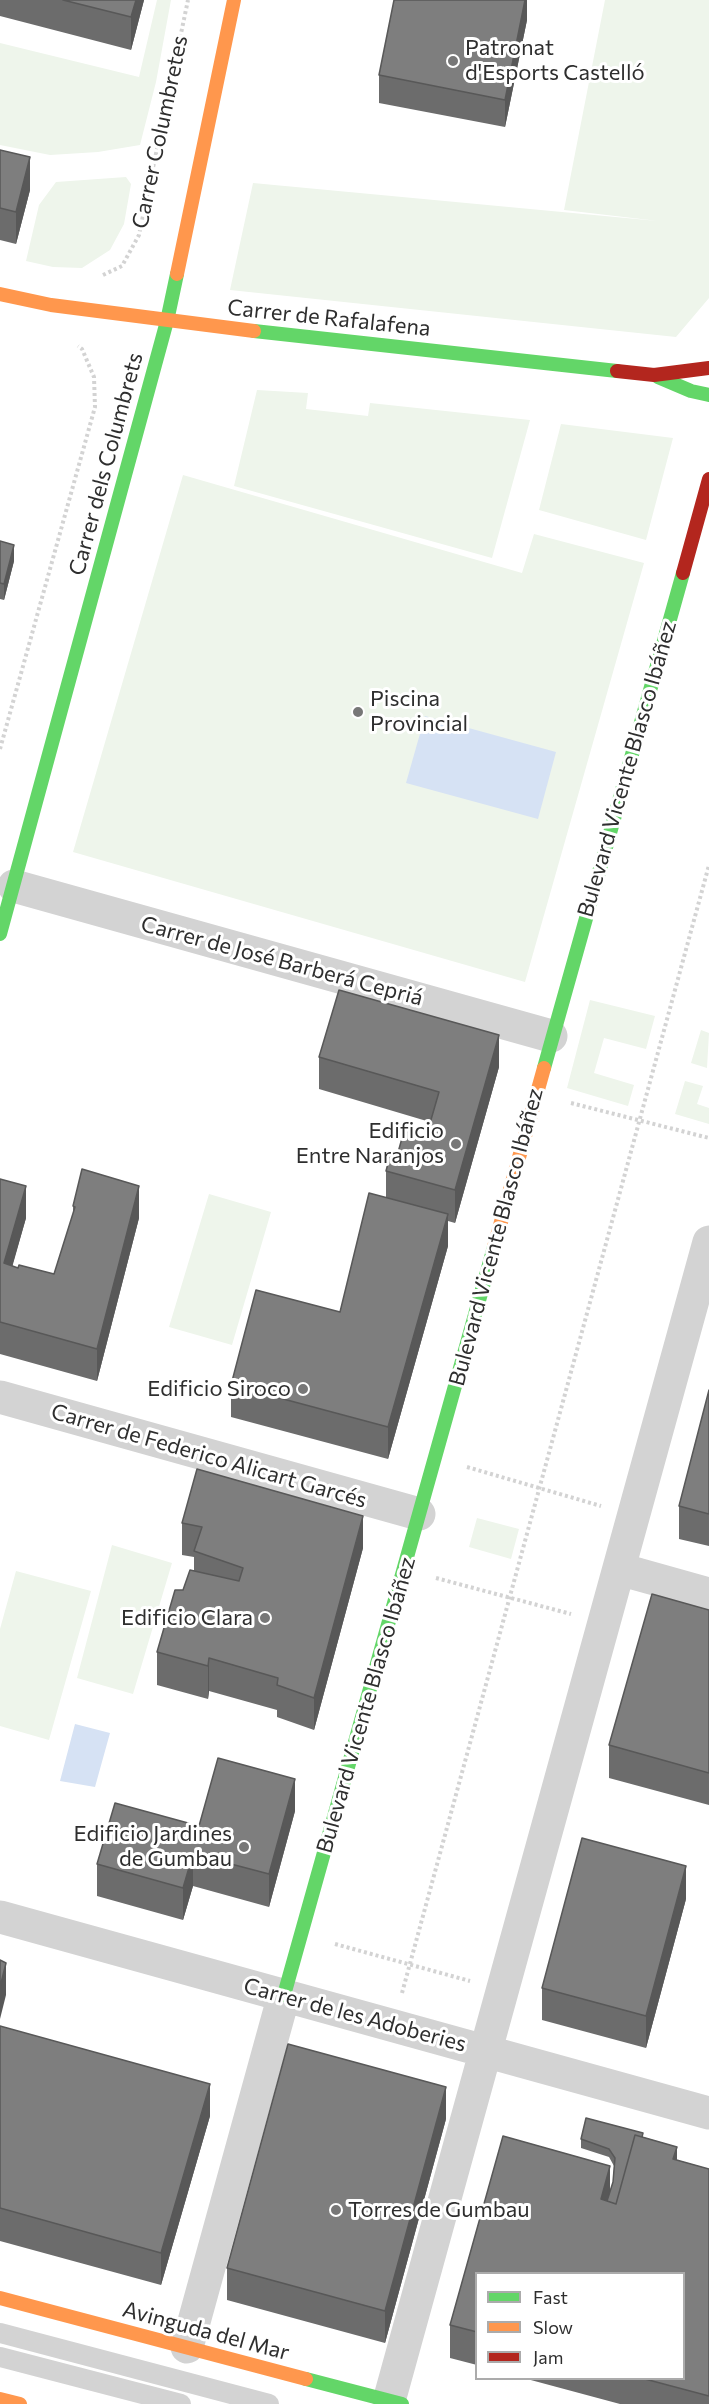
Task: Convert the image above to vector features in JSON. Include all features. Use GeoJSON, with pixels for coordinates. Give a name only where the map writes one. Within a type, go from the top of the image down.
{"type":"FeatureCollection","features":[{"type":"Feature","properties":{"kind":"street","name":"Carrer dels Columbrets"},"geometry":{"type":"LineString","coordinates":[[0,934],[167,321],[234,0]]}},
{"type":"Feature","properties":{"kind":"street","name":"Carrer de Rafalafena"},"geometry":{"type":"LineString","coordinates":[[0,294],[51,305],[167,321],[654,375],[709,368]]}},
{"type":"Feature","properties":{"kind":"street","name":"Carrer de Rafalafena"},"geometry":{"type":"LineString","coordinates":[[654,375],[691,391],[709,395]]}},
{"type":"Feature","properties":{"kind":"street","name":"Bulevard Vicente Blasco Ibáñez"},"geometry":{"type":"LineString","coordinates":[[284,1995],[709,479]]}},
{"type":"Feature","properties":{"kind":"street","name":"Carrer de José Barberá Cepriá"},"geometry":{"type":"LineString","coordinates":[[14,886],[551,1036]]}},
{"type":"Feature","properties":{"kind":"street"},"geometry":{"type":"LineString","coordinates":[[396,2402],[502,1991],[709,1242]]}},
{"type":"Feature","properties":{"kind":"street","name":"Carrer de Federico Alicart Garcés"},"geometry":{"type":"LineString","coordinates":[[0,1397],[419,1514]]}},
{"type":"Feature","properties":{"kind":"street"},"geometry":{"type":"LineString","coordinates":[[619,1569],[709,1594]]}},
{"type":"Feature","properties":{"kind":"street","name":"Carrer de les Adoberies"},"geometry":{"type":"LineString","coordinates":[[0,1917],[709,2113]]}},
{"type":"Feature","properties":{"kind":"street"},"geometry":{"type":"LineString","coordinates":[[187,2347],[284,1995]]}},
{"type":"Feature","properties":{"kind":"street","name":"Avinguda del Mar"},"geometry":{"type":"LineString","coordinates":[[0,2298],[396,2402]]}},
{"type":"Feature","properties":{"kind":"street"},"geometry":{"type":"LineString","coordinates":[[0,2399],[20,2404]]}},
{"type":"Feature","properties":{"kind":"lane"},"geometry":{"type":"LineString","coordinates":[[0,2333],[269,2404]]}},
{"type":"Feature","properties":{"kind":"lane"},"geometry":{"type":"LineString","coordinates":[[0,2357],[181,2404]]}},
{"type":"Feature","properties":{"kind":"path","name":"Carrer Columbretes"},"geometry":{"type":"LineString","coordinates":[[102,275],[122,266],[139,235],[188,0]]}},
{"type":"Feature","properties":{"kind":"path"},"geometry":{"type":"LineString","coordinates":[[0,749],[94,407],[94,377],[82,349],[74,344]]}},
{"type":"Feature","properties":{"kind":"path"},"geometry":{"type":"LineString","coordinates":[[394,2025],[709,865]]}},
{"type":"Feature","properties":{"kind":"path"},"geometry":{"type":"LineString","coordinates":[[536,1094],[709,1138]]}},
{"type":"Feature","properties":{"kind":"path"},"geometry":{"type":"LineString","coordinates":[[435,1458],[634,1515]]}},
{"type":"Feature","properties":{"kind":"path"},"geometry":{"type":"LineString","coordinates":[[404,1570],[604,1623]]}},
{"type":"Feature","properties":{"kind":"path"},"geometry":{"type":"LineString","coordinates":[[301,1934],[502,1991]]}},
{"type":"Feature","properties":{"kind":"shaded area"},"geometry":{"type":"Polygon","coordinates":[[[157,0],[171,0],[156,82],[140,145],[98,152],[50,155],[0,145],[0,43],[139,77],[157,0]]]}},
{"type":"Feature","properties":{"kind":"shaded area"},"geometry":{"type":"Polygon","coordinates":[[[605,0],[709,0],[709,298],[676,337],[230,290],[253,183],[658,221],[564,210],[605,0]]]}},
{"type":"Feature","properties":{"kind":"shaded area"},"geometry":{"type":"Polygon","coordinates":[[[126,177],[131,184],[124,224],[110,250],[82,268],[53,267],[26,261],[39,205],[56,182],[126,177]]]}},
{"type":"Feature","properties":{"kind":"shaded area"},"geometry":{"type":"Polygon","coordinates":[[[257,390],[308,393],[306,409],[368,416],[370,403],[530,420],[492,558],[234,486],[257,390]]]}},
{"type":"Feature","properties":{"kind":"shaded area"},"geometry":{"type":"Polygon","coordinates":[[[561,424],[673,438],[646,540],[539,510],[561,424]]]}},
{"type":"Feature","properties":{"kind":"shaded area","name":"Piscina Provincial"},"geometry":{"type":"Polygon","coordinates":[[[183,475],[522,573],[534,534],[644,563],[525,982],[73,852],[183,475]]]}},
{"type":"Feature","properties":{"kind":"shaded area"},"geometry":{"type":"Polygon","coordinates":[[[590,1000],[655,1016],[646,1049],[604,1038],[594,1073],[634,1085],[628,1106],[567,1088],[590,1000]]]}},
{"type":"Feature","properties":{"kind":"shaded area"},"geometry":{"type":"Polygon","coordinates":[[[701,1030],[709,1033],[707,1068],[691,1063],[701,1030]]]}},
{"type":"Feature","properties":{"kind":"shaded area"},"geometry":{"type":"Polygon","coordinates":[[[685,1081],[703,1086],[697,1104],[709,1108],[709,1124],[675,1114],[685,1081]]]}},
{"type":"Feature","properties":{"kind":"shaded area"},"geometry":{"type":"Polygon","coordinates":[[[209,1194],[271,1212],[232,1345],[169,1327],[209,1194]]]}},
{"type":"Feature","properties":{"kind":"shaded area"},"geometry":{"type":"Polygon","coordinates":[[[477,1518],[519,1529],[511,1559],[469,1547],[477,1518]]]}},
{"type":"Feature","properties":{"kind":"shaded area"},"geometry":{"type":"Polygon","coordinates":[[[112,1545],[172,1563],[133,1694],[77,1678],[112,1545]]]}},
{"type":"Feature","properties":{"kind":"shaded area"},"geometry":{"type":"Polygon","coordinates":[[[16,1571],[91,1591],[49,1740],[0,1726],[0,1629],[16,1571]]]}},
{"type":"Feature","properties":{"kind":"water"},"geometry":{"type":"Polygon","coordinates":[[[425,716],[556,752],[538,819],[406,783],[425,716]]]}},
{"type":"Feature","properties":{"kind":"water"},"geometry":{"type":"Polygon","coordinates":[[[75,1724],[110,1733],[95,1787],[60,1781],[75,1724]]]}},
{"type":"Feature","properties":{"kind":"building"},"geometry":{"type":"Polygon","coordinates":[[[63,0],[136,0],[131,17],[63,0]]]}},
{"type":"Feature","properties":{"kind":"building","name":"Patronat d'Esports Castelló"},"geometry":{"type":"Polygon","coordinates":[[[394,0],[525,0],[505,100],[379,75],[394,0]]]}},
{"type":"Feature","properties":{"kind":"building"},"geometry":{"type":"Polygon","coordinates":[[[0,150],[30,157],[16,212],[0,208],[0,150]]]}},
{"type":"Feature","properties":{"kind":"building"},"geometry":{"type":"Polygon","coordinates":[[[0,541],[14,545],[4,584],[0,583],[0,541]]]}},
{"type":"Feature","properties":{"kind":"building"},"geometry":{"type":"Polygon","coordinates":[[[339,990],[499,1035],[455,1190],[386,1171],[391,1152],[397,1156],[404,1131],[426,1137],[439,1092],[319,1057],[339,990]]]}},
{"type":"Feature","properties":{"kind":"building"},"geometry":{"type":"Polygon","coordinates":[[[82,1169],[139,1186],[97,1349],[0,1322],[0,1179],[26,1186],[4,1263],[18,1268],[19,1265],[54,1274],[75,1207],[73,1206],[82,1169]]]}},
{"type":"Feature","properties":{"kind":"building"},"geometry":{"type":"Polygon","coordinates":[[[369,1193],[448,1214],[388,1427],[231,1385],[256,1290],[340,1312],[369,1193]]]}},
{"type":"Feature","properties":{"kind":"building"},"geometry":{"type":"Polygon","coordinates":[[[709,1390],[709,1514],[679,1506],[709,1390]]]}},
{"type":"Feature","properties":{"kind":"building","name":"Edificio Clara"},"geometry":{"type":"Polygon","coordinates":[[[197,1469],[363,1516],[314,1698],[277,1685],[278,1678],[209,1658],[208,1666],[157,1652],[175,1590],[183,1590],[190,1570],[239,1581],[243,1568],[194,1551],[202,1527],[182,1523],[197,1469]]]}},
{"type":"Feature","properties":{"kind":"building"},"geometry":{"type":"Polygon","coordinates":[[[652,1594],[709,1610],[709,1773],[609,1745],[652,1594]]]}},
{"type":"Feature","properties":{"kind":"building"},"geometry":{"type":"Polygon","coordinates":[[[218,1758],[295,1779],[269,1874],[193,1854],[183,1888],[97,1864],[115,1803],[199,1826],[218,1758]]]}},
{"type":"Feature","properties":{"kind":"building"},"geometry":{"type":"Polygon","coordinates":[[[582,1838],[686,1866],[646,2016],[542,1988],[582,1838]]]}},
{"type":"Feature","properties":{"kind":"building"},"geometry":{"type":"Polygon","coordinates":[[[0,1960],[6,1963],[0,1987],[0,1960]]]}},
{"type":"Feature","properties":{"kind":"building"},"geometry":{"type":"Polygon","coordinates":[[[0,2026],[210,2084],[161,2253],[0,2208],[0,2026]]]}},
{"type":"Feature","properties":{"kind":"building","name":"Torres de Gumbau"},"geometry":{"type":"Polygon","coordinates":[[[288,2044],[446,2087],[385,2311],[227,2268],[288,2044]]]}},
{"type":"Feature","properties":{"kind":"building"},"geometry":{"type":"Polygon","coordinates":[[[586,2118],[643,2133],[642,2137],[635,2135],[616,2204],[607,2201],[613,2182],[615,2158],[609,2149],[581,2139],[586,2118]]]}},
{"type":"Feature","properties":{"kind":"building"},"geometry":{"type":"Polygon","coordinates":[[[635,2135],[677,2147],[673,2159],[709,2169],[709,2396],[649,2380],[685,2380],[685,2272],[475,2272],[475,2331],[450,2325],[503,2136],[610,2166],[601,2199],[616,2204],[635,2135]]]}},
{"type":"Feature","properties":{"kind":"traffic: fast"},"geometry":{"type":"LineString","coordinates":[[0,934],[167,321],[177,274]]}},
{"type":"Feature","properties":{"kind":"traffic: fast"},"geometry":{"type":"LineString","coordinates":[[254,331],[617,371]]}},
{"type":"Feature","properties":{"kind":"traffic: fast"},"geometry":{"type":"LineString","coordinates":[[658,377],[691,391],[709,395]]}},
{"type":"Feature","properties":{"kind":"traffic: fast"},"geometry":{"type":"LineString","coordinates":[[544,1068],[683,573]]}},
{"type":"Feature","properties":{"kind":"traffic: fast"},"geometry":{"type":"LineString","coordinates":[[284,1995],[494,1247]]}},
{"type":"Feature","properties":{"kind":"traffic: fast"},"geometry":{"type":"LineString","coordinates":[[306,2379],[402,2404]]}},
{"type":"Feature","properties":{"kind":"traffic: slow"},"geometry":{"type":"LineString","coordinates":[[177,274],[234,0]]}},
{"type":"Feature","properties":{"kind":"traffic: slow"},"geometry":{"type":"LineString","coordinates":[[0,294],[51,305],[254,331]]}},
{"type":"Feature","properties":{"kind":"traffic: slow"},"geometry":{"type":"LineString","coordinates":[[494,1247],[544,1068]]}},
{"type":"Feature","properties":{"kind":"traffic: slow"},"geometry":{"type":"LineString","coordinates":[[0,2298],[306,2379]]}},
{"type":"Feature","properties":{"kind":"traffic: slow"},"geometry":{"type":"LineString","coordinates":[[0,2399],[20,2404]]}},
{"type":"Feature","properties":{"kind":"traffic: jam"},"geometry":{"type":"LineString","coordinates":[[617,371],[654,375],[709,368]]}},
{"type":"Feature","properties":{"kind":"traffic: jam"},"geometry":{"type":"LineString","coordinates":[[683,573],[709,479]]}},
{"type":"Feature","properties":{"kind":"place","name":"Patronat d'Esports Castelló"},"geometry":{"type":"Point","coordinates":[453,61]}},
{"type":"Feature","properties":{"kind":"place","name":"Piscina Provincial"},"geometry":{"type":"Point","coordinates":[358,712]}},
{"type":"Feature","properties":{"kind":"place","name":"Edificio Entre Naranjos"},"geometry":{"type":"Point","coordinates":[456,1144]}},
{"type":"Feature","properties":{"kind":"place","name":"Edificio Siroco"},"geometry":{"type":"Point","coordinates":[303,1389]}},
{"type":"Feature","properties":{"kind":"place","name":"Edificio Clara"},"geometry":{"type":"Point","coordinates":[265,1618]}},
{"type":"Feature","properties":{"kind":"place","name":"Edificio Jardines de Gumbau"},"geometry":{"type":"Point","coordinates":[244,1847]}},
{"type":"Feature","properties":{"kind":"place","name":"Torres de Gumbau"},"geometry":{"type":"Point","coordinates":[336,2210]}}]}
